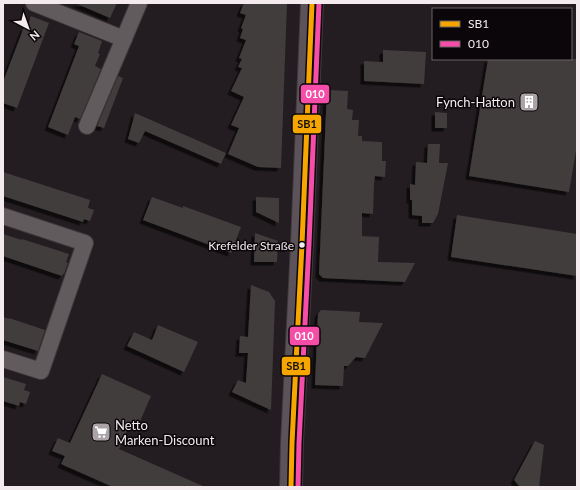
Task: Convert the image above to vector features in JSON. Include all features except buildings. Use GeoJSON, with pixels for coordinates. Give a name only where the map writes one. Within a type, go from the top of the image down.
{"type":"FeatureCollection","features":[{"type":"Feature","properties":{"kind":"main road"},"geometry":{"type":"LineString","coordinates":[[291,487],[312,3]]}},
{"type":"Feature","properties":{"kind":"street"},"geometry":{"type":"LineString","coordinates":[[34,3],[124,38]]}},
{"type":"Feature","properties":{"kind":"street"},"geometry":{"type":"LineString","coordinates":[[87,126],[139,3]]}},
{"type":"Feature","properties":{"kind":"street"},"geometry":{"type":"LineString","coordinates":[[3,216],[85,243],[41,371],[3,359]]}},
{"type":"Feature","properties":{"kind":"transit line","name":"SB1"},"geometry":{"type":"LineString","coordinates":[[291,487],[312,3]]}},
{"type":"Feature","properties":{"kind":"transit line","name":"010"},"geometry":{"type":"LineString","coordinates":[[298,487],[319,3]]}},
{"type":"Feature","properties":{"kind":"place","name":"Fynch-Hatton"},"geometry":{"type":"Point","coordinates":[529,102]}},
{"type":"Feature","properties":{"kind":"place","name":"Krefelder Straße"},"geometry":{"type":"Point","coordinates":[302,245]}},
{"type":"Feature","properties":{"kind":"place","name":"Netto Marken-Discount"},"geometry":{"type":"Point","coordinates":[101,432]}}]}
